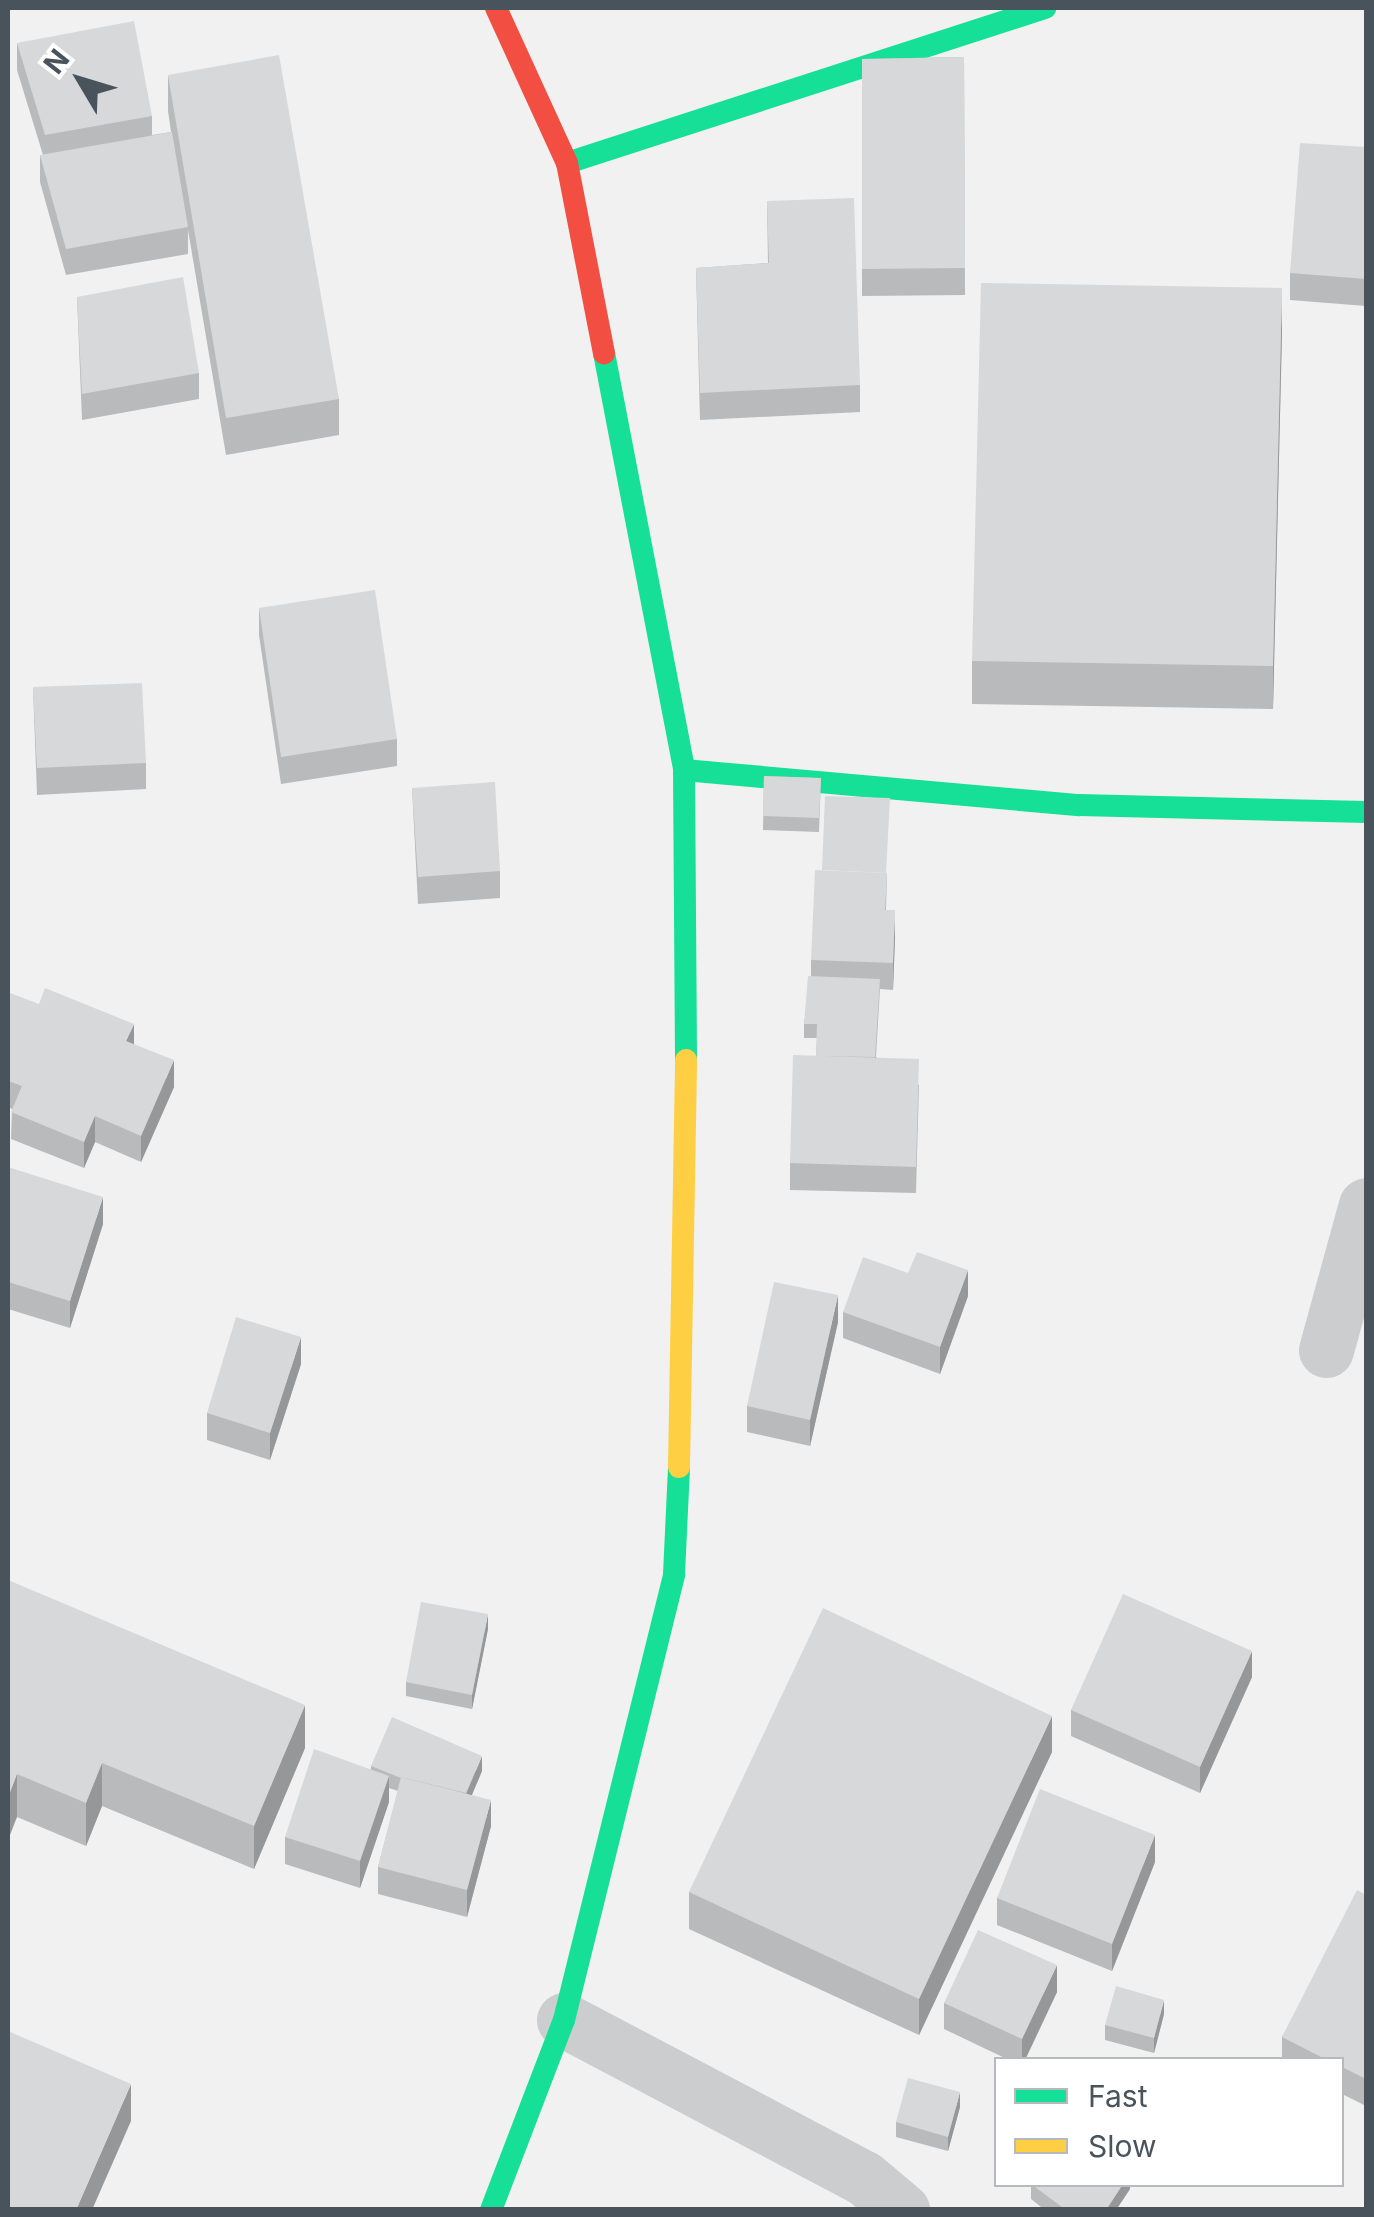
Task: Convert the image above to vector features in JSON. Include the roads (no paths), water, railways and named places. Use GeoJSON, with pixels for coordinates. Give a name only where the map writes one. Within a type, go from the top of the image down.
{"type":"FeatureCollection","features":[{"type":"Feature","properties":{"kind":"main road"},"geometry":{"type":"LineString","coordinates":[[491,2210],[564,2020],[674,1574],[686,1306],[684,770],[567,163],[496,8]]}},
{"type":"Feature","properties":{"kind":"main road"},"geometry":{"type":"LineString","coordinates":[[567,163],[1045,8]]}},
{"type":"Feature","properties":{"kind":"main road"},"geometry":{"type":"LineString","coordinates":[[684,770],[1060,804],[1366,812]]}},
{"type":"Feature","properties":{"kind":"street"},"geometry":{"type":"LineString","coordinates":[[1326,1350],[1366,1205]]}},
{"type":"Feature","properties":{"kind":"street"},"geometry":{"type":"LineString","coordinates":[[564,2020],[864,2178],[902,2210]]}}]}
